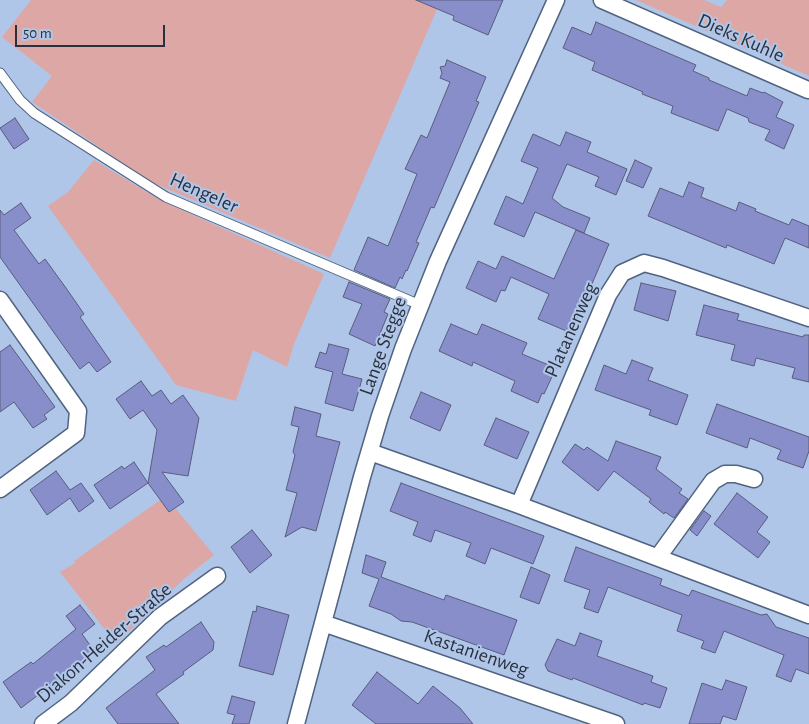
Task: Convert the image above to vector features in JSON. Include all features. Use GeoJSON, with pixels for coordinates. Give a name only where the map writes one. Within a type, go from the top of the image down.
{"type":"FeatureCollection","features":[{"type":"Feature","properties":{"kind":"street","name":"Lange Stegge"},"geometry":{"type":"LineString","coordinates":[[296,724],[380,416],[420,306],[556,0]]}},
{"type":"Feature","properties":{"kind":"street","name":"Dieks Kuhle"},"geometry":{"type":"LineString","coordinates":[[602,0],[808,90]]}},
{"type":"Feature","properties":{"kind":"street","name":"Platanenweg"},"geometry":{"type":"LineString","coordinates":[[519,505],[608,296],[622,273],[644,263],[809,318]]}},
{"type":"Feature","properties":{"kind":"street"},"geometry":{"type":"LineString","coordinates":[[0,300],[78,411],[76,433],[0,489]]}},
{"type":"Feature","properties":{"kind":"street"},"geometry":{"type":"LineString","coordinates":[[370,452],[519,505],[809,615]]}},
{"type":"Feature","properties":{"kind":"street"},"geometry":{"type":"LineString","coordinates":[[658,557],[713,480],[725,474],[736,474],[754,479]]}},
{"type":"Feature","properties":{"kind":"street","name":"Diakon-Heider-Straße"},"geometry":{"type":"LineString","coordinates":[[43,724],[71,703],[160,617],[217,576]]}},
{"type":"Feature","properties":{"kind":"street","name":"Kastanienweg"},"geometry":{"type":"LineString","coordinates":[[323,622],[616,724]]}},
{"type":"Feature","properties":{"kind":"lane","name":"Hengeler"},"geometry":{"type":"LineString","coordinates":[[0,73],[20,100],[34,112],[166,197],[420,306]]}},
{"type":"Feature","properties":{"kind":"shaded area"},"geometry":{"type":"Polygon","coordinates":[[[31,0],[441,0],[330,258],[151,182],[32,102],[52,76],[2,37],[31,0]]]}},
{"type":"Feature","properties":{"kind":"shaded area"},"geometry":{"type":"Polygon","coordinates":[[[636,0],[704,0],[721,7],[727,0],[809,0],[809,76],[636,0]]]}},
{"type":"Feature","properties":{"kind":"shaded area"},"geometry":{"type":"Polygon","coordinates":[[[94,160],[162,201],[324,274],[294,344],[287,367],[253,350],[236,401],[176,385],[48,206],[68,192],[94,160]]]}},
{"type":"Feature","properties":{"kind":"shaded area"},"geometry":{"type":"Polygon","coordinates":[[[160,500],[169,512],[176,509],[214,555],[185,578],[116,644],[60,572],[160,500]]]}},
{"type":"Feature","properties":{"kind":"building"},"geometry":{"type":"Polygon","coordinates":[[[416,0],[503,0],[488,35],[453,20],[454,16],[416,0]]]}},
{"type":"Feature","properties":{"kind":"building"},"geometry":{"type":"Polygon","coordinates":[[[596,22],[696,65],[693,71],[709,78],[709,80],[747,96],[750,88],[764,92],[783,102],[776,117],[794,125],[784,149],[765,140],[770,130],[749,122],[748,118],[727,109],[718,131],[671,113],[673,106],[642,94],[643,92],[592,70],[595,62],[563,48],[572,27],[591,35],[596,22]]]}},
{"type":"Feature","properties":{"kind":"building"},"geometry":{"type":"Polygon","coordinates":[[[447,60],[486,77],[476,101],[479,102],[434,208],[431,207],[416,242],[419,243],[407,271],[402,279],[400,277],[395,288],[354,270],[368,237],[388,246],[417,174],[405,169],[421,135],[427,138],[450,82],[440,78],[442,73],[440,67],[445,66],[447,60]]]}},
{"type":"Feature","properties":{"kind":"building"},"geometry":{"type":"Polygon","coordinates":[[[15,118],[29,139],[14,149],[0,128],[15,118]]]}},
{"type":"Feature","properties":{"kind":"building"},"geometry":{"type":"Polygon","coordinates":[[[566,132],[591,142],[587,152],[627,169],[616,195],[595,186],[599,177],[567,164],[552,198],[563,207],[590,218],[584,233],[535,212],[524,237],[494,224],[506,196],[523,204],[538,168],[521,161],[533,134],[560,146],[566,132]]]}},
{"type":"Feature","properties":{"kind":"building"},"geometry":{"type":"Polygon","coordinates":[[[635,160],[652,168],[643,188],[626,181],[635,160]]]}},
{"type":"Feature","properties":{"kind":"building"},"geometry":{"type":"Polygon","coordinates":[[[689,182],[704,188],[701,197],[736,211],[739,202],[789,225],[792,219],[809,226],[809,248],[785,238],[774,264],[727,245],[726,248],[648,216],[660,188],[683,197],[689,182]]]}},
{"type":"Feature","properties":{"kind":"building"},"geometry":{"type":"Polygon","coordinates":[[[21,203],[31,218],[14,230],[39,264],[45,259],[84,314],[80,317],[111,362],[97,372],[89,362],[80,369],[0,257],[0,210],[4,215],[21,203]]]}},
{"type":"Feature","properties":{"kind":"building"},"geometry":{"type":"Polygon","coordinates":[[[576,230],[609,244],[571,333],[538,319],[549,294],[511,277],[505,291],[501,290],[496,302],[466,288],[478,261],[496,269],[502,256],[554,279],[576,230]]]}},
{"type":"Feature","properties":{"kind":"building"},"geometry":{"type":"Polygon","coordinates":[[[349,282],[390,299],[384,312],[388,314],[375,346],[349,334],[362,304],[343,297],[349,282]]]}},
{"type":"Feature","properties":{"kind":"building"},"geometry":{"type":"Polygon","coordinates":[[[641,283],[676,291],[668,321],[634,310],[641,283]]]}},
{"type":"Feature","properties":{"kind":"building"},"geometry":{"type":"Polygon","coordinates":[[[704,305],[739,314],[737,320],[803,337],[804,335],[809,335],[809,382],[792,378],[795,368],[756,358],[754,366],[731,360],[735,345],[696,335],[704,305]]]}},
{"type":"Feature","properties":{"kind":"building"},"geometry":{"type":"Polygon","coordinates":[[[451,324],[477,335],[482,324],[527,343],[522,354],[556,368],[538,403],[511,391],[515,381],[473,362],[472,366],[439,351],[451,324]]]}},
{"type":"Feature","properties":{"kind":"building"},"geometry":{"type":"Polygon","coordinates":[[[329,344],[349,349],[342,374],[362,379],[353,411],[325,403],[333,372],[315,367],[320,352],[326,354],[329,344]]]}},
{"type":"Feature","properties":{"kind":"building"},"geometry":{"type":"Polygon","coordinates":[[[10,345],[55,407],[44,415],[47,419],[33,428],[14,402],[0,412],[0,352],[10,345]]]}},
{"type":"Feature","properties":{"kind":"building"},"geometry":{"type":"Polygon","coordinates":[[[632,360],[653,368],[648,380],[688,395],[677,425],[649,415],[651,410],[595,390],[604,365],[626,374],[632,360]]]}},
{"type":"Feature","properties":{"kind":"building"},"geometry":{"type":"Polygon","coordinates":[[[141,381],[152,396],[161,390],[171,404],[183,395],[199,418],[188,476],[162,472],[184,502],[169,512],[148,483],[157,430],[143,410],[130,419],[116,399],[141,381]]]}},
{"type":"Feature","properties":{"kind":"building"},"geometry":{"type":"Polygon","coordinates":[[[421,392],[451,405],[440,431],[410,418],[421,392]]]}},
{"type":"Feature","properties":{"kind":"building"},"geometry":{"type":"Polygon","coordinates":[[[717,404],[809,437],[809,451],[803,468],[777,459],[781,450],[750,438],[747,448],[706,433],[717,404]]]}},
{"type":"Feature","properties":{"kind":"building"},"geometry":{"type":"Polygon","coordinates":[[[295,407],[321,414],[316,436],[340,442],[316,531],[302,527],[285,537],[297,493],[286,490],[295,455],[293,452],[299,427],[291,425],[295,407]]]}},
{"type":"Feature","properties":{"kind":"building"},"geometry":{"type":"Polygon","coordinates":[[[496,418],[529,432],[517,459],[484,445],[496,418]]]}},
{"type":"Feature","properties":{"kind":"building"},"geometry":{"type":"Polygon","coordinates":[[[616,441],[661,457],[656,469],[682,489],[679,493],[688,499],[674,518],[665,512],[664,514],[649,502],[651,499],[614,471],[598,491],[562,462],[575,444],[584,450],[587,447],[608,461],[616,441]]]}},
{"type":"Feature","properties":{"kind":"building"},"geometry":{"type":"Polygon","coordinates":[[[134,462],[148,483],[110,509],[94,485],[122,466],[124,469],[134,462]]]}},
{"type":"Feature","properties":{"kind":"building"},"geometry":{"type":"Polygon","coordinates":[[[56,471],[70,490],[81,483],[94,501],[79,512],[70,498],[47,515],[30,490],[56,471]]]}},
{"type":"Feature","properties":{"kind":"building"},"geometry":{"type":"Polygon","coordinates":[[[401,483],[544,536],[533,564],[491,548],[485,564],[466,556],[471,543],[435,530],[431,542],[413,535],[418,522],[390,511],[401,483]]]}},
{"type":"Feature","properties":{"kind":"building"},"geometry":{"type":"Polygon","coordinates":[[[737,493],[768,517],[757,532],[770,542],[758,558],[714,524],[737,493]]]}},
{"type":"Feature","properties":{"kind":"building"},"geometry":{"type":"Polygon","coordinates":[[[704,511],[711,516],[697,536],[690,530],[704,511]]]}},
{"type":"Feature","properties":{"kind":"building"},"geometry":{"type":"Polygon","coordinates":[[[252,530],[272,555],[250,573],[231,547],[252,530]]]}},
{"type":"Feature","properties":{"kind":"building"},"geometry":{"type":"Polygon","coordinates":[[[576,547],[662,579],[660,585],[689,596],[692,590],[761,615],[767,614],[776,627],[809,638],[809,674],[796,669],[791,682],[776,676],[784,655],[724,631],[715,653],[701,648],[704,641],[677,631],[682,615],[608,587],[598,613],[584,608],[590,590],[564,581],[576,547]]]}},
{"type":"Feature","properties":{"kind":"building"},"geometry":{"type":"Polygon","coordinates":[[[366,555],[386,562],[381,577],[444,600],[446,595],[517,620],[504,655],[412,622],[401,621],[391,614],[369,606],[379,579],[362,573],[366,555]]]}},
{"type":"Feature","properties":{"kind":"building"},"geometry":{"type":"Polygon","coordinates":[[[531,567],[550,575],[539,604],[520,597],[531,567]]]}},
{"type":"Feature","properties":{"kind":"building"},"geometry":{"type":"Polygon","coordinates":[[[80,605],[95,624],[82,634],[95,652],[21,708],[3,682],[31,662],[33,664],[76,629],[66,616],[80,605]]]}},
{"type":"Feature","properties":{"kind":"building"},"geometry":{"type":"Polygon","coordinates":[[[257,606],[289,615],[273,675],[239,666],[253,611],[256,612],[257,606]]]}},
{"type":"Feature","properties":{"kind":"building"},"geometry":{"type":"Polygon","coordinates":[[[201,622],[214,642],[213,650],[156,694],[179,724],[118,724],[106,708],[155,670],[146,657],[164,645],[166,647],[201,622]]]}},
{"type":"Feature","properties":{"kind":"building"},"geometry":{"type":"Polygon","coordinates":[[[580,633],[602,641],[597,656],[653,676],[651,682],[667,688],[660,708],[644,703],[643,705],[573,678],[572,680],[548,671],[545,665],[557,639],[575,646],[580,633]]]}},
{"type":"Feature","properties":{"kind":"building"},"geometry":{"type":"Polygon","coordinates":[[[377,672],[418,704],[433,686],[460,708],[473,724],[376,724],[352,705],[377,672]]]}},
{"type":"Feature","properties":{"kind":"building"},"geometry":{"type":"Polygon","coordinates":[[[726,680],[747,687],[736,720],[723,716],[720,724],[689,724],[702,683],[722,690],[726,680]]]}},
{"type":"Feature","properties":{"kind":"building"},"geometry":{"type":"Polygon","coordinates":[[[232,696],[255,702],[249,724],[232,724],[235,715],[227,713],[232,696]]]}}]}
